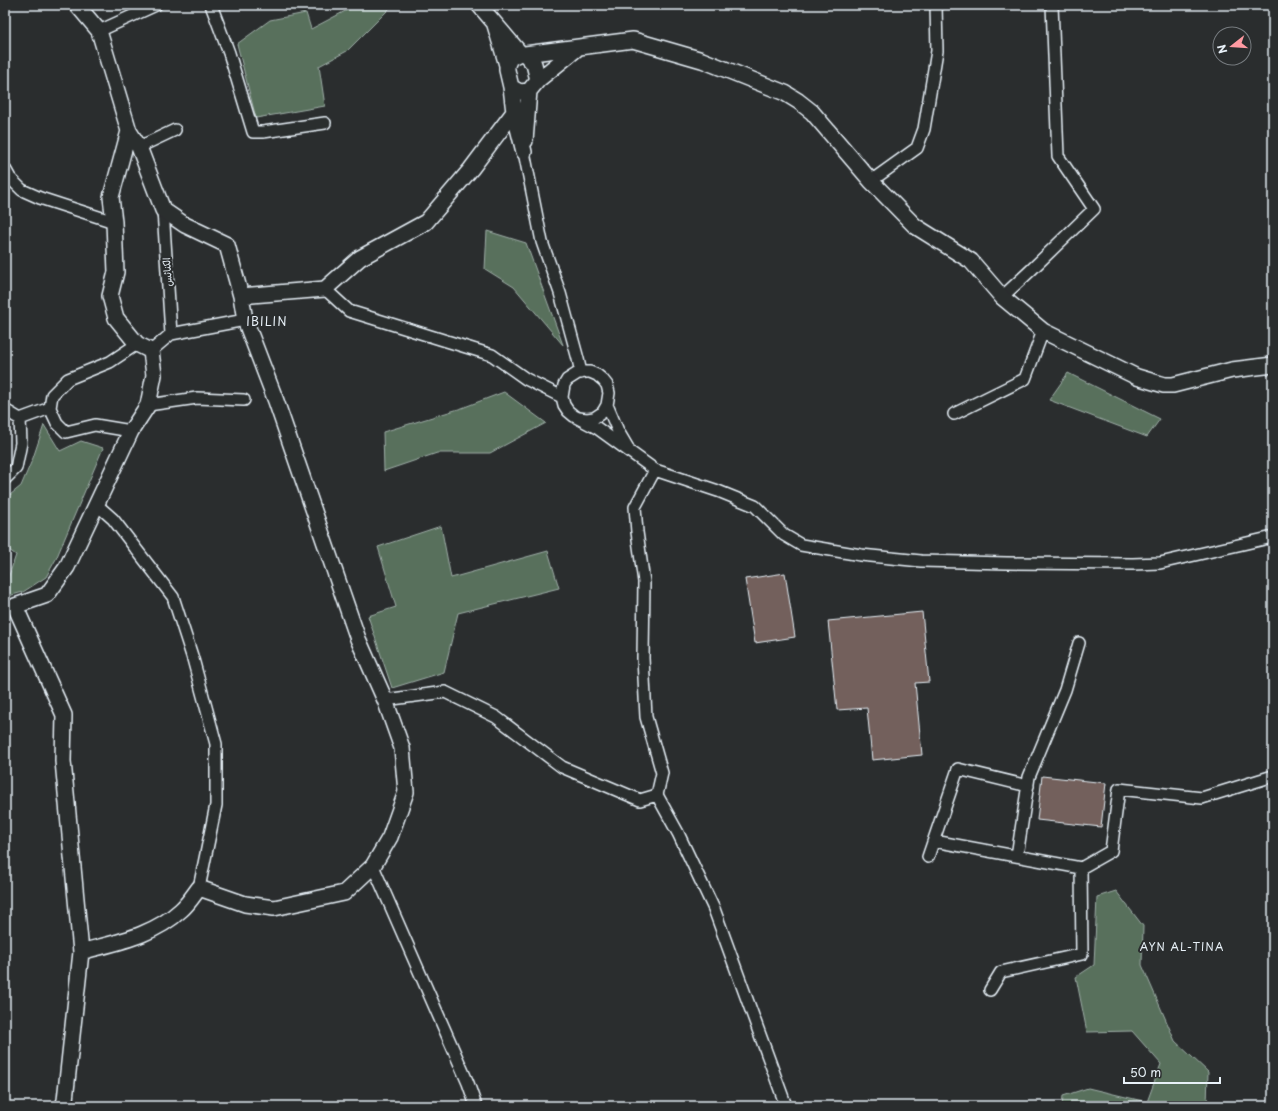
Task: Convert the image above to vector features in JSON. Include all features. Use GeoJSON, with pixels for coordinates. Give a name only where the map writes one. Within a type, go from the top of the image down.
{"type":"FeatureCollection","features":[{"type":"Feature","properties":{"kind":"street"},"geometry":{"type":"LineString","coordinates":[[77,5],[99,31],[129,131],[139,147],[162,210],[185,225],[227,245],[241,296],[245,320],[276,401],[358,639],[386,700],[402,748],[406,792],[390,837],[372,866],[344,893],[274,908],[245,904],[199,888]]}},
{"type":"Feature","properties":{"kind":"street"},"geometry":{"type":"LineString","coordinates":[[99,31],[156,5]]}},
{"type":"Feature","properties":{"kind":"street"},"geometry":{"type":"LineString","coordinates":[[211,5],[229,53],[253,132],[263,132],[325,123]]}},
{"type":"Feature","properties":{"kind":"street"},"geometry":{"type":"LineString","coordinates":[[479,5],[534,64],[533,86],[524,152]]}},
{"type":"Feature","properties":{"kind":"street"},"geometry":{"type":"LineString","coordinates":[[871,181],[917,148],[924,129],[938,51],[936,5]]}},
{"type":"Feature","properties":{"kind":"street"},"geometry":{"type":"LineString","coordinates":[[1002,297],[1094,209],[1058,156],[1052,5]]}},
{"type":"Feature","properties":{"kind":"street"},"geometry":{"type":"LineString","coordinates":[[494,20],[512,87],[514,112],[524,152],[542,242],[560,293],[581,373]]}},
{"type":"Feature","properties":{"kind":"street"},"geometry":{"type":"LineString","coordinates":[[507,65],[510,58],[523,53],[633,40],[702,60],[785,93],[812,112],[871,181],[916,226],[971,261],[1002,297],[1043,331],[1137,377],[1164,385],[1173,385],[1232,370],[1273,365]]}},
{"type":"Feature","properties":{"kind":"street"},"geometry":{"type":"LineString","coordinates":[[512,87],[520,92],[533,86],[579,47]]}},
{"type":"Feature","properties":{"kind":"street"},"geometry":{"type":"LineString","coordinates":[[241,296],[325,289],[360,258],[426,222],[471,169],[514,112]]}},
{"type":"Feature","properties":{"kind":"street"},"geometry":{"type":"LineString","coordinates":[[139,147],[175,130]]}},
{"type":"Feature","properties":{"kind":"street"},"geometry":{"type":"LineString","coordinates":[[129,131],[111,197],[114,222],[116,272],[110,296],[116,318],[138,344],[151,351]]}},
{"type":"Feature","properties":{"kind":"street"},"geometry":{"type":"LineString","coordinates":[[5,169],[10,178],[22,190],[40,198],[114,222]]}},
{"type":"Feature","properties":{"kind":"street","name":"الكنائس"},"geometry":{"type":"LineString","coordinates":[[162,210],[171,334]]}},
{"type":"Feature","properties":{"kind":"street"},"geometry":{"type":"LineString","coordinates":[[325,289],[349,311],[492,355],[526,379],[562,397]]}},
{"type":"Feature","properties":{"kind":"street"},"geometry":{"type":"LineString","coordinates":[[151,351],[171,334],[245,320]]}},
{"type":"Feature","properties":{"kind":"street"},"geometry":{"type":"LineString","coordinates":[[954,414],[1025,379],[1043,331]]}},
{"type":"Feature","properties":{"kind":"street"},"geometry":{"type":"LineString","coordinates":[[131,431],[95,425],[66,432],[57,422],[50,408],[52,395],[68,379],[110,362],[138,344]]}},
{"type":"Feature","properties":{"kind":"street"},"geometry":{"type":"LineString","coordinates":[[63,1106],[65,1100],[81,952],[63,761],[64,715],[10,607],[47,595],[67,568],[131,431],[148,405],[154,375],[151,351]]}},
{"type":"Feature","properties":{"kind":"street"},"geometry":{"type":"LineString","coordinates":[[579,418],[594,418],[602,412],[607,405],[609,393],[607,385],[597,375],[590,372],[574,375],[567,380],[564,385],[562,397],[564,405],[574,416],[597,428],[655,470],[718,491],[755,506],[784,535],[801,545],[861,555],[921,561],[1000,563],[1160,563],[1273,537]]}},
{"type":"Feature","properties":{"kind":"street"},"geometry":{"type":"LineString","coordinates":[[148,405],[197,398],[244,400]]}},
{"type":"Feature","properties":{"kind":"street"},"geometry":{"type":"LineString","coordinates":[[607,405],[618,431],[631,452]]}},
{"type":"Feature","properties":{"kind":"street"},"geometry":{"type":"LineString","coordinates":[[20,419],[50,408]]}},
{"type":"Feature","properties":{"kind":"street"},"geometry":{"type":"LineString","coordinates":[[5,410],[20,419]]}},
{"type":"Feature","properties":{"kind":"street"},"geometry":{"type":"LineString","coordinates":[[5,479],[16,468],[21,443],[20,419]]}},
{"type":"Feature","properties":{"kind":"street"},"geometry":{"type":"LineString","coordinates":[[655,470],[636,507],[637,532],[644,582],[643,658],[646,717],[662,773],[657,795],[678,833],[714,909],[786,1106]]}},
{"type":"Feature","properties":{"kind":"street"},"geometry":{"type":"LineString","coordinates":[[81,952],[137,937],[161,926],[182,910],[199,888],[216,805],[216,744],[193,659],[173,597],[113,520],[96,504]]}},
{"type":"Feature","properties":{"kind":"street"},"geometry":{"type":"LineString","coordinates":[[1017,856],[1029,777],[1065,690],[1079,643]]}},
{"type":"Feature","properties":{"kind":"street"},"geometry":{"type":"LineString","coordinates":[[386,700],[445,692],[496,717],[562,767],[640,800],[657,795]]}},
{"type":"Feature","properties":{"kind":"street"},"geometry":{"type":"LineString","coordinates":[[928,857],[958,769],[1028,786]]}},
{"type":"Feature","properties":{"kind":"street"},"geometry":{"type":"LineString","coordinates":[[934,841],[1081,868],[1111,852],[1119,789],[1202,798],[1273,776]]}},
{"type":"Feature","properties":{"kind":"street"},"geometry":{"type":"LineString","coordinates":[[372,866],[468,1083],[476,1106]]}},
{"type":"Feature","properties":{"kind":"street"},"geometry":{"type":"LineString","coordinates":[[990,990],[1001,972],[1082,954],[1081,868]]}},
{"type":"Feature","properties":{"kind":"green space"},"geometry":{"type":"Polygon","coordinates":[[[354,5],[393,5],[347,51],[319,66],[325,106],[256,118],[237,44],[270,20],[306,13],[311,29],[354,5]]]}},
{"type":"Feature","properties":{"kind":"green space"},"geometry":{"type":"Polygon","coordinates":[[[487,231],[526,243],[563,345],[514,287],[485,269],[487,231]]]}},
{"type":"Feature","properties":{"kind":"green space"},"geometry":{"type":"Polygon","coordinates":[[[1068,373],[1160,419],[1147,437],[1049,400],[1068,373]]]}},
{"type":"Feature","properties":{"kind":"green space"},"geometry":{"type":"Polygon","coordinates":[[[504,392],[546,423],[490,453],[437,453],[384,471],[383,432],[462,408],[504,392]]]}},
{"type":"Feature","properties":{"kind":"green space"},"geometry":{"type":"Polygon","coordinates":[[[44,425],[60,451],[81,441],[103,448],[56,559],[46,577],[23,592],[5,597],[5,587],[16,555],[5,547],[5,499],[21,486],[33,458],[44,425]]]}},
{"type":"Feature","properties":{"kind":"green space"},"geometry":{"type":"Polygon","coordinates":[[[441,526],[451,578],[548,551],[559,588],[458,613],[444,672],[392,688],[368,616],[396,607],[378,547],[441,526]]]}},
{"type":"Feature","properties":{"kind":"green space"},"geometry":{"type":"Polygon","coordinates":[[[1116,891],[1143,926],[1142,965],[1175,1041],[1208,1072],[1207,1106],[1062,1106],[1063,1096],[1088,1088],[1147,1102],[1161,1064],[1132,1031],[1087,1032],[1076,977],[1094,965],[1097,897],[1116,891]]]}},
{"type":"Feature","properties":{"kind":"building"},"geometry":{"type":"Polygon","coordinates":[[[785,573],[795,637],[755,643],[745,579],[785,573]]]}},
{"type":"Feature","properties":{"kind":"building"},"geometry":{"type":"Polygon","coordinates":[[[922,612],[929,682],[915,683],[922,755],[872,760],[867,708],[837,710],[828,621],[922,612]]]}},
{"type":"Feature","properties":{"kind":"building"},"geometry":{"type":"Polygon","coordinates":[[[1042,776],[1106,783],[1101,827],[1037,820],[1042,776]]]}},
{"type":"Feature","properties":{"kind":"district","name":"IBILIN"},"geometry":{"type":"Point","coordinates":[267,322]}},
{"type":"Feature","properties":{"kind":"district","name":"AYN AL-TINA"},"geometry":{"type":"Point","coordinates":[1182,947]}}]}
